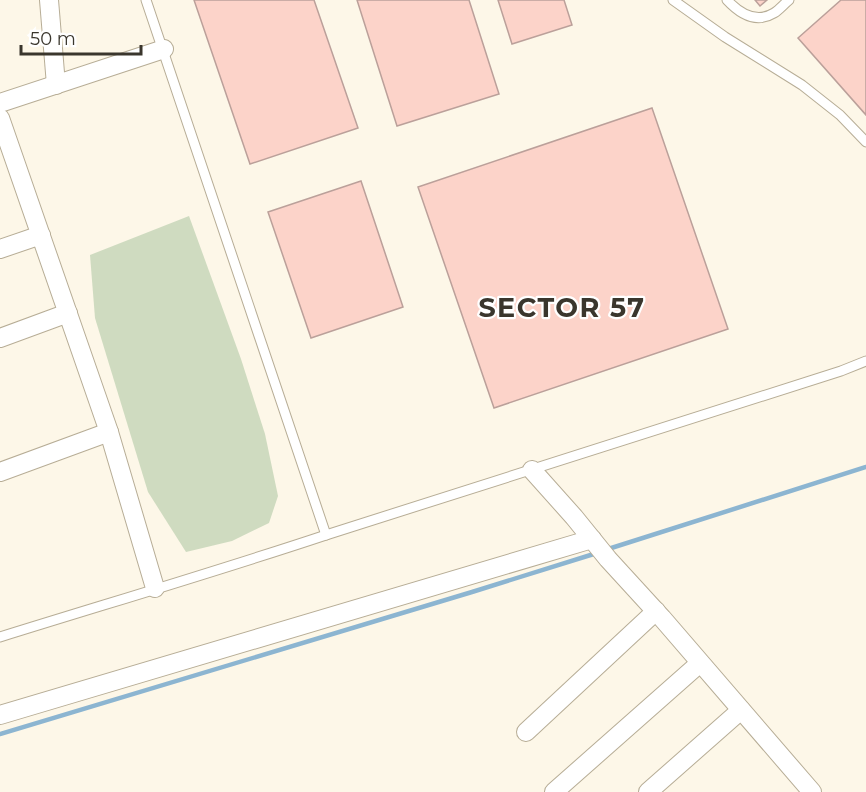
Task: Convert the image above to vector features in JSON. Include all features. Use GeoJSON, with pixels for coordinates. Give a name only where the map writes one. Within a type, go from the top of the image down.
{"type":"FeatureCollection","features":[{"type":"Feature","properties":{"kind":"street"},"geometry":{"type":"LineString","coordinates":[[49,0],[56,85]]}},
{"type":"Feature","properties":{"kind":"street"},"geometry":{"type":"LineString","coordinates":[[0,103],[164,50]]}},
{"type":"Feature","properties":{"kind":"street"},"geometry":{"type":"LineString","coordinates":[[0,118],[109,432],[155,588]]}},
{"type":"Feature","properties":{"kind":"street"},"geometry":{"type":"LineString","coordinates":[[0,249],[41,235]]}},
{"type":"Feature","properties":{"kind":"street"},"geometry":{"type":"LineString","coordinates":[[0,338],[68,313]]}},
{"type":"Feature","properties":{"kind":"street"},"geometry":{"type":"LineString","coordinates":[[0,472],[109,432]]}},
{"type":"Feature","properties":{"kind":"street"},"geometry":{"type":"LineString","coordinates":[[532,470],[811,792]]}},
{"type":"Feature","properties":{"kind":"street"},"geometry":{"type":"LineString","coordinates":[[0,715],[599,548]]}},
{"type":"Feature","properties":{"kind":"street"},"geometry":{"type":"LineString","coordinates":[[526,732],[656,612]]}},
{"type":"Feature","properties":{"kind":"street"},"geometry":{"type":"LineString","coordinates":[[554,792],[700,663]]}},
{"type":"Feature","properties":{"kind":"street"},"geometry":{"type":"LineString","coordinates":[[648,792],[741,710]]}},
{"type":"Feature","properties":{"kind":"lane"},"geometry":{"type":"LineString","coordinates":[[146,0],[326,535]]}},
{"type":"Feature","properties":{"kind":"lane"},"geometry":{"type":"LineString","coordinates":[[673,0],[725,38],[783,72],[816,96],[840,115],[866,142]]}},
{"type":"Feature","properties":{"kind":"lane"},"geometry":{"type":"LineString","coordinates":[[727,0],[744,15],[757,18],[773,14],[789,0]]}},
{"type":"Feature","properties":{"kind":"lane"},"geometry":{"type":"LineString","coordinates":[[0,636],[253,559],[841,371],[866,361]]}},
{"type":"Feature","properties":{"kind":"green space"},"geometry":{"type":"Polygon","coordinates":[[[189,216],[241,359],[265,434],[278,496],[269,523],[232,541],[186,552],[148,492],[95,318],[90,255],[189,216]]]}},
{"type":"Feature","properties":{"kind":"building"},"geometry":{"type":"Polygon","coordinates":[[[194,0],[314,0],[358,128],[250,164],[194,0]]]}},
{"type":"Feature","properties":{"kind":"building"},"geometry":{"type":"Polygon","coordinates":[[[357,0],[469,0],[499,94],[397,126],[357,0]]]}},
{"type":"Feature","properties":{"kind":"building"},"geometry":{"type":"Polygon","coordinates":[[[498,0],[564,0],[572,25],[512,44],[498,0]]]}},
{"type":"Feature","properties":{"kind":"building"},"geometry":{"type":"Polygon","coordinates":[[[755,0],[767,0],[760,6],[755,0]]]}},
{"type":"Feature","properties":{"kind":"building"},"geometry":{"type":"Polygon","coordinates":[[[841,0],[866,0],[866,115],[798,38],[841,0]]]}},
{"type":"Feature","properties":{"kind":"building"},"geometry":{"type":"Polygon","coordinates":[[[652,108],[728,329],[494,408],[418,187],[652,108]]]}},
{"type":"Feature","properties":{"kind":"building"},"geometry":{"type":"Polygon","coordinates":[[[361,181],[403,307],[311,338],[268,212],[361,181]]]}},
{"type":"Feature","properties":{"kind":"waterway"},"geometry":{"type":"LineString","coordinates":[[605,550],[866,467]]}},
{"type":"Feature","properties":{"kind":"waterway"},"geometry":{"type":"LineString","coordinates":[[0,734],[597,553]]}},
{"type":"Feature","properties":{"kind":"district","name":"SECTOR 57"},"geometry":{"type":"Point","coordinates":[562,308]}}]}
